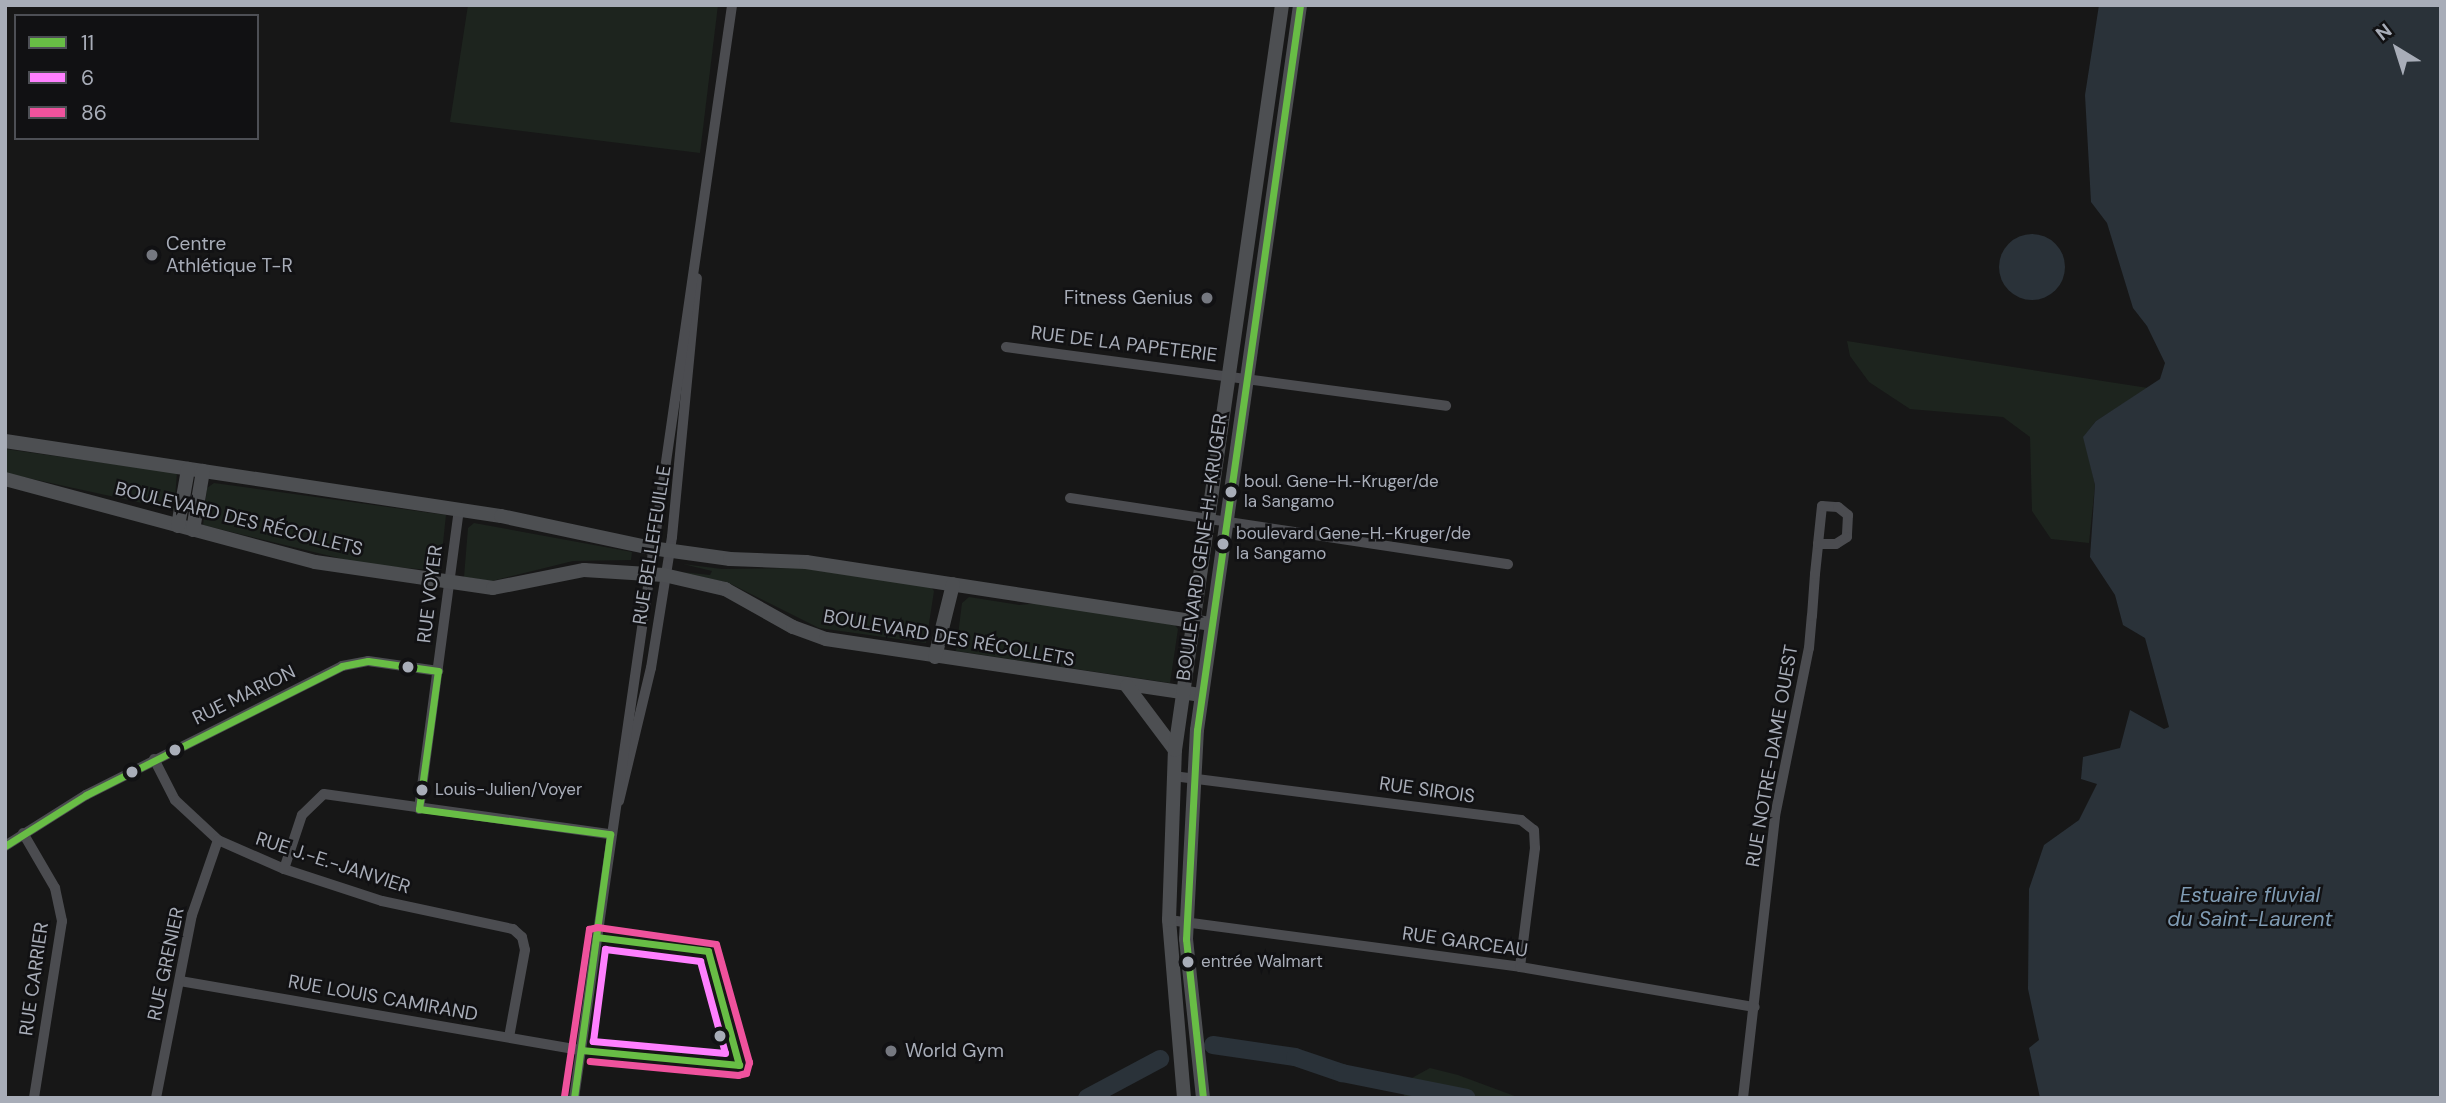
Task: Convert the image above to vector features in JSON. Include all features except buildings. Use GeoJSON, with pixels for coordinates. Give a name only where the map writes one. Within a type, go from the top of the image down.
{"type":"FeatureCollection","features":[{"type":"Feature","properties":{"kind":"main road","name":"BOULEVARD GENE-H.-KRUGER"},"geometry":{"type":"LineString","coordinates":[[1184,1098],[1169,920],[1175,750],[1282,5]]}},
{"type":"Feature","properties":{"kind":"main road","name":"BOULEVARD GENE-H.-KRUGER"},"geometry":{"type":"LineString","coordinates":[[1203,1098],[1187,977],[1186,922],[1192,778],[1200,695],[1300,5]]}},
{"type":"Feature","properties":{"kind":"main road","name":"BOULEVARD DES RÉCOLLETS"},"geometry":{"type":"LineString","coordinates":[[5,441],[459,509],[669,551],[806,562],[1210,624]]}},
{"type":"Feature","properties":{"kind":"main road"},"geometry":{"type":"LineString","coordinates":[[178,526],[195,470]]}},
{"type":"Feature","properties":{"kind":"main road"},"geometry":{"type":"LineString","coordinates":[[193,530],[195,470]]}},
{"type":"Feature","properties":{"kind":"main road","name":"BOULEVARD DES RÉCOLLETS"},"geometry":{"type":"LineString","coordinates":[[5,479],[315,562],[448,584],[505,588],[584,570],[664,575],[725,589],[820,637],[935,657],[1200,695]]}},
{"type":"Feature","properties":{"kind":"main road"},"geometry":{"type":"LineString","coordinates":[[935,657],[953,584]]}},
{"type":"Feature","properties":{"kind":"main road"},"geometry":{"type":"LineString","coordinates":[[1127,686],[1175,750]]}},
{"type":"Feature","properties":{"kind":"street","name":"RUE BELLEFEUILLE"},"geometry":{"type":"LineString","coordinates":[[574,1098],[732,5]]}},
{"type":"Feature","properties":{"kind":"street","name":"RUE BELLEFEUILLE"},"geometry":{"type":"LineString","coordinates":[[611,828],[644,702],[669,551],[692,363],[697,289],[694,266]]}},
{"type":"Feature","properties":{"kind":"street","name":"RUE DE LA PAPETERIE"},"geometry":{"type":"LineString","coordinates":[[1006,346],[1446,406]]}},
{"type":"Feature","properties":{"kind":"street"},"geometry":{"type":"LineString","coordinates":[[1070,498],[1225,524],[1508,564]]}},
{"type":"Feature","properties":{"kind":"street","name":"RUE NOTRE-DAME OUEST"},"geometry":{"type":"LineString","coordinates":[[1743,1098],[1775,816],[1808,648],[1818,544],[1822,506],[1838,507],[1848,515],[1847,537],[1836,544],[1818,544]]}},
{"type":"Feature","properties":{"kind":"street","name":"RUE VOYER"},"geometry":{"type":"LineString","coordinates":[[419,809],[459,509]]}},
{"type":"Feature","properties":{"kind":"street","name":"RUE MARION"},"geometry":{"type":"LineString","coordinates":[[5,846],[23,833],[154,759],[342,666],[368,661],[438,671]]}},
{"type":"Feature","properties":{"kind":"street","name":"RUE J.-E.-JANVIER"},"geometry":{"type":"LineString","coordinates":[[154,759],[175,800],[218,840],[284,869],[382,901],[513,929],[522,937],[525,950],[509,1037]]}},
{"type":"Feature","properties":{"kind":"street","name":"RUE SIROIS"},"geometry":{"type":"LineString","coordinates":[[1173,776],[1521,820],[1534,830],[1535,848],[1520,967]]}},
{"type":"Feature","properties":{"kind":"street"},"geometry":{"type":"LineString","coordinates":[[284,869],[302,815],[324,794],[356,795],[419,809],[611,828]]}},
{"type":"Feature","properties":{"kind":"street","name":"RUE CARRIER"},"geometry":{"type":"LineString","coordinates":[[23,833],[55,888],[62,920],[34,1098]]}},
{"type":"Feature","properties":{"kind":"street","name":"RUE GRENIER"},"geometry":{"type":"LineString","coordinates":[[156,1098],[192,915],[218,840]]}},
{"type":"Feature","properties":{"kind":"street","name":"RUE GARCEAU"},"geometry":{"type":"LineString","coordinates":[[1169,920],[1520,967],[1755,1007]]}},
{"type":"Feature","properties":{"kind":"street","name":"RUE LOUIS CAMIRAND"},"geometry":{"type":"LineString","coordinates":[[180,981],[580,1050]]}},
{"type":"Feature","properties":{"kind":"shaded area"},"geometry":{"type":"Polygon","coordinates":[[[468,5],[718,5],[700,153],[450,122],[468,5]]]}},
{"type":"Feature","properties":{"kind":"shaded area"},"geometry":{"type":"Polygon","coordinates":[[[1847,341],[2148,388],[2096,421],[2084,436],[2095,485],[2089,543],[2051,539],[2032,511],[2030,437],[2003,417],[1910,409],[1869,382],[1850,356],[1847,341]]]}},
{"type":"Feature","properties":{"kind":"shaded area"},"geometry":{"type":"Polygon","coordinates":[[[5,449],[177,473],[174,510],[5,473],[5,449]]]}},
{"type":"Feature","properties":{"kind":"shaded area"},"geometry":{"type":"Polygon","coordinates":[[[214,483],[446,515],[440,571],[363,564],[203,525],[207,488],[214,483]]]}},
{"type":"Feature","properties":{"kind":"shaded area"},"geometry":{"type":"Polygon","coordinates":[[[474,523],[632,552],[631,560],[573,561],[492,581],[464,577],[468,528],[474,523]]]}},
{"type":"Feature","properties":{"kind":"shaded area"},"geometry":{"type":"Polygon","coordinates":[[[683,564],[722,569],[800,568],[931,587],[934,591],[926,643],[819,628],[729,583],[682,572],[710,575],[712,571],[683,564]]]}},
{"type":"Feature","properties":{"kind":"shaded area"},"geometry":{"type":"Polygon","coordinates":[[[969,597],[1019,605],[1040,603],[1175,625],[1178,629],[1170,683],[956,651],[962,603],[969,597]]]}},
{"type":"Feature","properties":{"kind":"shaded area"},"geometry":{"type":"Polygon","coordinates":[[[1430,1068],[1458,1075],[1520,1098],[1403,1098],[1410,1079],[1430,1068]]]}},
{"type":"Feature","properties":{"kind":"water","name":"Estuaire fluvial du Saint-Laurent"},"geometry":{"type":"Polygon","coordinates":[[[2099,5],[2441,5],[2441,1098],[2040,1098],[2029,1048],[2039,1040],[2028,989],[2029,889],[2044,845],[2079,820],[2097,784],[2081,779],[2083,757],[2120,748],[2130,710],[2164,729],[2169,727],[2145,638],[2123,625],[2115,595],[2090,557],[2095,485],[2083,437],[2096,421],[2160,379],[2165,363],[2147,326],[2133,308],[2107,223],[2091,202],[2085,95],[2099,5]]]}},
{"type":"Feature","properties":{"kind":"water"},"geometry":{"type":"Polygon","coordinates":[[[2032,234],[2045,236],[2060,249],[2065,267],[2063,280],[2050,295],[2032,300],[2019,298],[2004,285],[1999,267],[2001,254],[2014,239],[2032,234]]]}},
{"type":"Feature","properties":{"kind":"waterway"},"geometry":{"type":"LineString","coordinates":[[1213,1045],[1295,1057],[1342,1073],[1467,1098]]}},
{"type":"Feature","properties":{"kind":"waterway"},"geometry":{"type":"LineString","coordinates":[[1087,1098],[1160,1059]]}},
{"type":"Feature","properties":{"kind":"transit line","name":"11"},"geometry":{"type":"LineString","coordinates":[[1203,1098],[1186,939],[1197,730],[1300,5]]}},
{"type":"Feature","properties":{"kind":"transit line","name":"11"},"geometry":{"type":"LineString","coordinates":[[5,846],[86,795],[342,666],[368,661],[438,671]]}},
{"type":"Feature","properties":{"kind":"transit line","name":"11"},"geometry":{"type":"LineString","coordinates":[[419,809],[438,671]]}},
{"type":"Feature","properties":{"kind":"transit line","name":"11"},"geometry":{"type":"LineString","coordinates":[[419,809],[610,834]]}},
{"type":"Feature","properties":{"kind":"transit line","name":"11"},"geometry":{"type":"LineString","coordinates":[[574,1098],[610,834]]}},
{"type":"Feature","properties":{"kind":"transit line","name":"86"},"geometry":{"type":"LineString","coordinates":[[564,1096],[589,929],[597,927],[716,944],[749,1062],[746,1073],[738,1075],[590,1061]]}},
{"type":"Feature","properties":{"kind":"transit line","name":"11"},"geometry":{"type":"LineString","coordinates":[[596,937],[708,951]]}},
{"type":"Feature","properties":{"kind":"transit line","name":"6"},"geometry":{"type":"LineString","coordinates":[[605,949],[700,961],[725,1053],[593,1041],[605,949]]}},
{"type":"Feature","properties":{"kind":"transit line","name":"11"},"geometry":{"type":"LineString","coordinates":[[708,951],[739,1065]]}},
{"type":"Feature","properties":{"kind":"transit line","name":"11"},"geometry":{"type":"LineString","coordinates":[[581,1050],[739,1065]]}},
{"type":"Feature","properties":{"kind":"place","name":"Centre Athlétique T-R"},"geometry":{"type":"Point","coordinates":[152,255]}},
{"type":"Feature","properties":{"kind":"place","name":"Fitness Genius"},"geometry":{"type":"Point","coordinates":[1207,298]}},
{"type":"Feature","properties":{"kind":"place","name":"boul. Gene-H.-Kruger/de la Sangamo"},"geometry":{"type":"Point","coordinates":[1231,492]}},
{"type":"Feature","properties":{"kind":"place","name":"boulevard Gene-H.-Kruger/de la Sangamo"},"geometry":{"type":"Point","coordinates":[1223,544]}},
{"type":"Feature","properties":{"kind":"place","name":"Louis-Julien/Voyer"},"geometry":{"type":"Point","coordinates":[422,790]}},
{"type":"Feature","properties":{"kind":"place","name":"entrée Walmart"},"geometry":{"type":"Point","coordinates":[1188,962]}},
{"type":"Feature","properties":{"kind":"place","name":"World Gym"},"geometry":{"type":"Point","coordinates":[891,1051]}}]}
